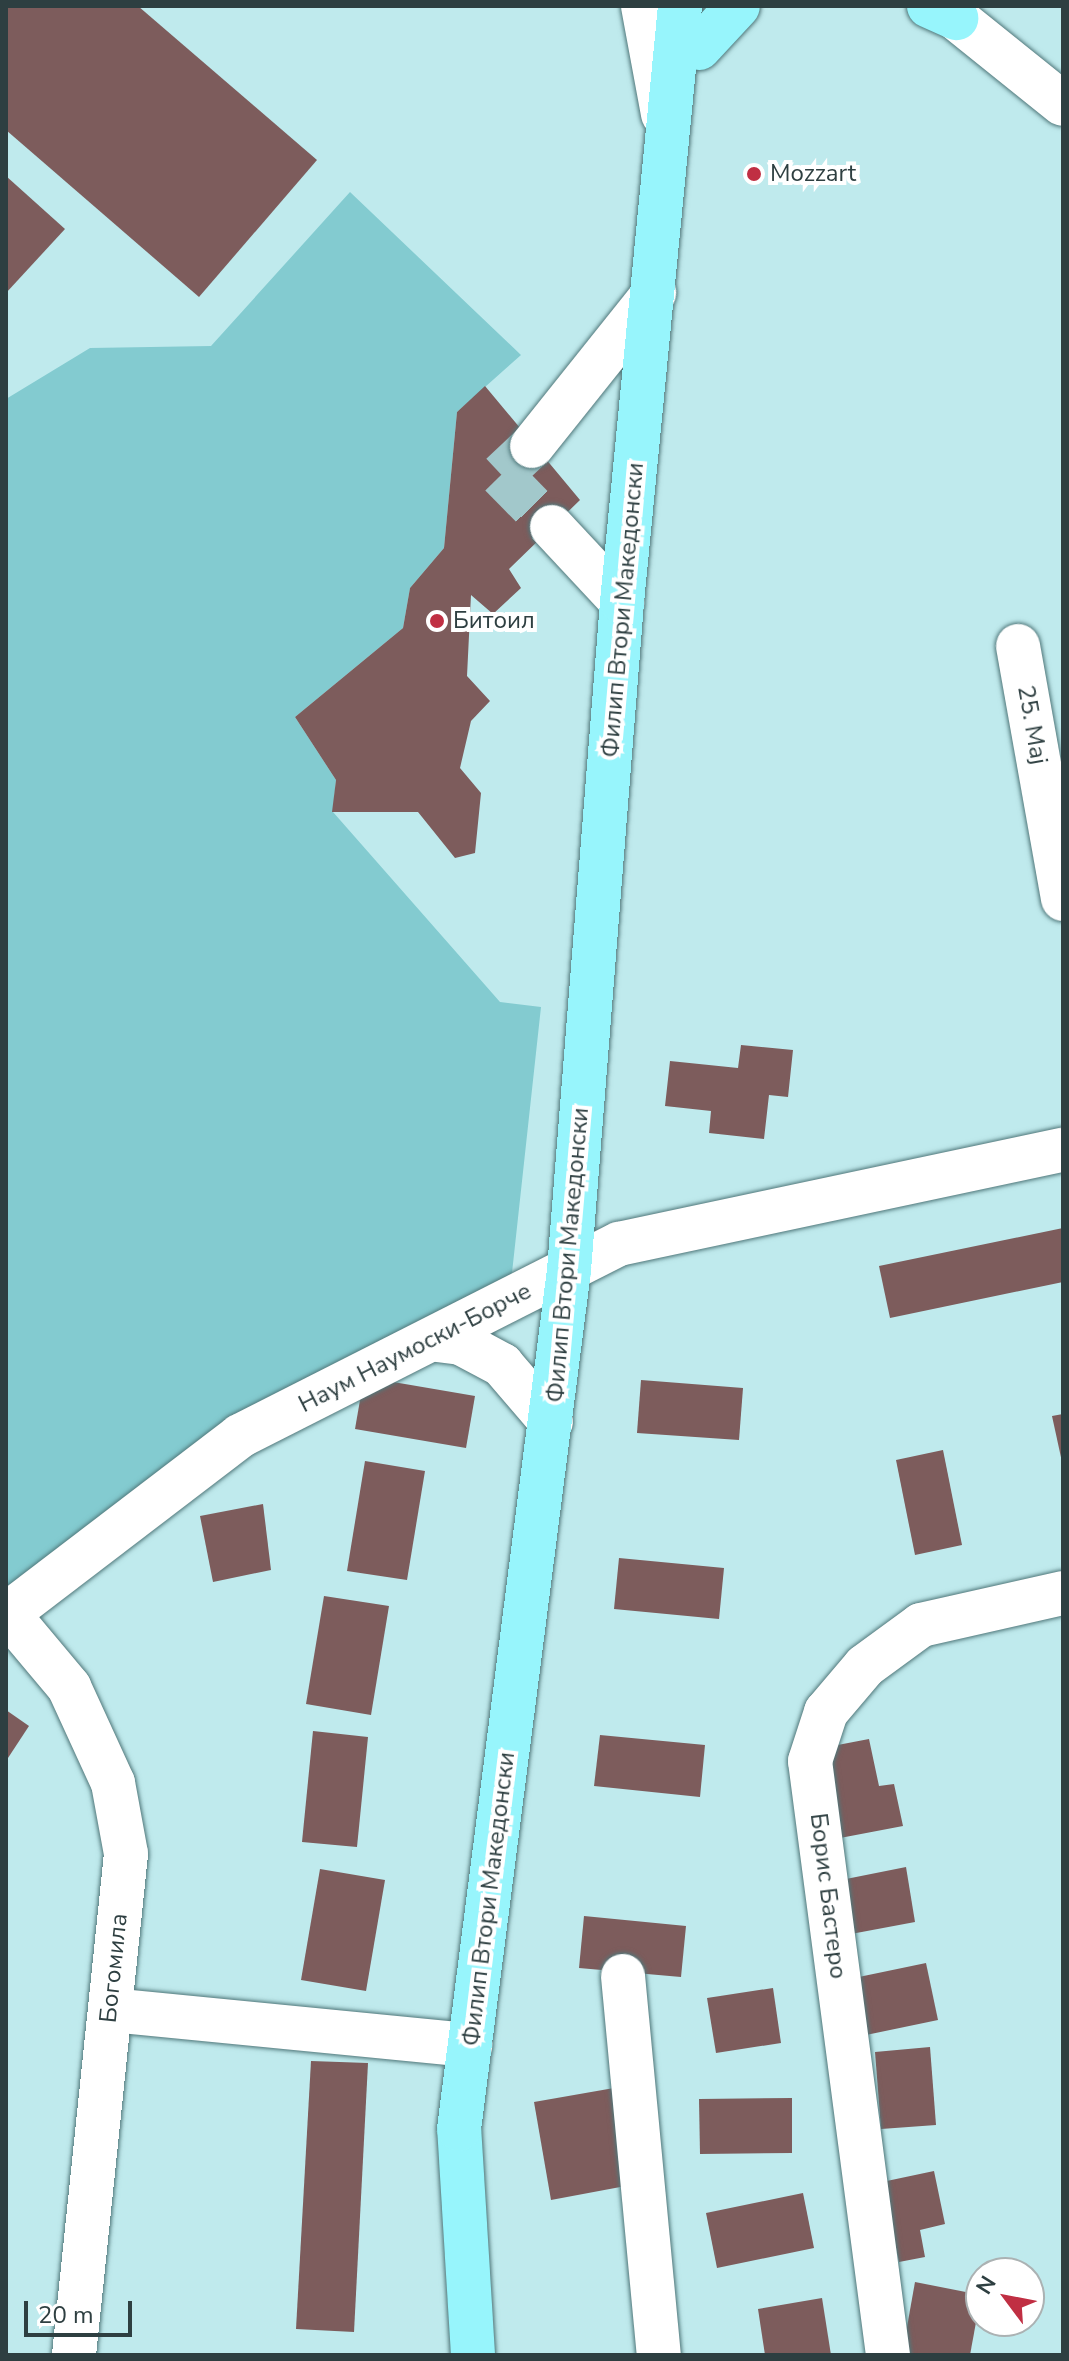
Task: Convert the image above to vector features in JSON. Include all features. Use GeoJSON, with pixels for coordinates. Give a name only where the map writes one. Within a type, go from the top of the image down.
{"type":"FeatureCollection","features":[{"type":"Feature","properties":{"kind":"main road"},"geometry":{"type":"LineString","coordinates":[[671,153],[680,6]]}},
{"type":"Feature","properties":{"kind":"main road"},"geometry":{"type":"LineString","coordinates":[[671,153],[711,6]]}},
{"type":"Feature","properties":{"kind":"main road"},"geometry":{"type":"LineString","coordinates":[[699,48],[738,6]]}},
{"type":"Feature","properties":{"kind":"main road","name":"Филип Втори Македонски"},"geometry":{"type":"LineString","coordinates":[[473,2355],[459,2129],[569,1270],[622,602],[671,153]]}},
{"type":"Feature","properties":{"kind":"street"},"geometry":{"type":"LineString","coordinates":[[643,6],[671,153]]}},
{"type":"Feature","properties":{"kind":"street"},"geometry":{"type":"LineString","coordinates":[[952,9],[1063,104]]}},
{"type":"Feature","properties":{"kind":"street"},"geometry":{"type":"LineString","coordinates":[[532,446],[654,293]]}},
{"type":"Feature","properties":{"kind":"street"},"geometry":{"type":"LineString","coordinates":[[552,527],[622,602]]}},
{"type":"Feature","properties":{"kind":"street","name":"25. Мај"},"geometry":{"type":"LineString","coordinates":[[1018,646],[1063,899]]}},
{"type":"Feature","properties":{"kind":"street","name":"Наум Наумоски-Борче"},"geometry":{"type":"LineString","coordinates":[[7,1614],[240,1436],[437,1340],[619,1244],[1063,1150]]}},
{"type":"Feature","properties":{"kind":"street"},"geometry":{"type":"LineString","coordinates":[[437,1340],[461,1343],[502,1365],[551,1422]]}},
{"type":"Feature","properties":{"kind":"street","name":"Борис Бастеро"},"geometry":{"type":"LineString","coordinates":[[888,2355],[810,1761],[826,1712],[865,1666],[921,1625],[1063,1593]]}},
{"type":"Feature","properties":{"kind":"street","name":"Богомила"},"geometry":{"type":"LineString","coordinates":[[7,1614],[69,1687],[113,1783],[126,1854],[111,2010],[90,2147],[74,2355]]}},
{"type":"Feature","properties":{"kind":"street"},"geometry":{"type":"LineString","coordinates":[[623,1976],[659,2355]]}},
{"type":"Feature","properties":{"kind":"street"},"geometry":{"type":"LineString","coordinates":[[111,2010],[470,2045]]}},
{"type":"Feature","properties":{"kind":"shaded area"},"geometry":{"type":"Polygon","coordinates":[[[350,192],[521,355],[457,412],[444,548],[410,588],[403,628],[295,717],[336,780],[333,812],[500,1002],[541,1007],[512,1273],[478,1318],[240,1436],[6,1615],[6,399],[90,348],[211,346],[350,192]]]}},
{"type":"Feature","properties":{"kind":"building"},"geometry":{"type":"Polygon","coordinates":[[[6,6],[138,6],[317,160],[199,297],[6,130],[6,6]]]}},
{"type":"Feature","properties":{"kind":"building"},"geometry":{"type":"Polygon","coordinates":[[[6,176],[65,229],[6,293],[6,176]]]}},
{"type":"Feature","properties":{"kind":"building","name":"Битоил"},"geometry":{"type":"Polygon","coordinates":[[[485,386],[580,500],[509,569],[521,588],[493,614],[471,595],[467,676],[490,701],[471,721],[460,768],[481,793],[475,853],[455,858],[418,812],[332,812],[336,780],[295,717],[403,628],[410,588],[444,548],[457,412],[485,386]]]}},
{"type":"Feature","properties":{"kind":"building"},"geometry":{"type":"Polygon","coordinates":[[[741,1045],[793,1050],[788,1097],[769,1095],[764,1139],[709,1133],[711,1111],[665,1106],[670,1061],[738,1068],[741,1045]]]}},
{"type":"Feature","properties":{"kind":"building"},"geometry":{"type":"Polygon","coordinates":[[[1063,1228],[1063,1282],[890,1318],[879,1266],[1063,1228]]]}},
{"type":"Feature","properties":{"kind":"building"},"geometry":{"type":"Polygon","coordinates":[[[364,1377],[475,1396],[466,1448],[355,1429],[364,1377]]]}},
{"type":"Feature","properties":{"kind":"building"},"geometry":{"type":"Polygon","coordinates":[[[641,1380],[743,1388],[739,1440],[637,1433],[641,1380]]]}},
{"type":"Feature","properties":{"kind":"building"},"geometry":{"type":"Polygon","coordinates":[[[1063,1414],[1063,1461],[1062,1462],[1052,1416],[1063,1414]]]}},
{"type":"Feature","properties":{"kind":"building"},"geometry":{"type":"Polygon","coordinates":[[[943,1450],[962,1545],[915,1555],[896,1460],[943,1450]]]}},
{"type":"Feature","properties":{"kind":"building"},"geometry":{"type":"Polygon","coordinates":[[[365,1461],[425,1471],[407,1580],[347,1571],[365,1461]]]}},
{"type":"Feature","properties":{"kind":"building"},"geometry":{"type":"Polygon","coordinates":[[[263,1504],[271,1570],[213,1582],[200,1516],[263,1504]]]}},
{"type":"Feature","properties":{"kind":"building"},"geometry":{"type":"Polygon","coordinates":[[[619,1558],[724,1568],[719,1619],[614,1609],[619,1558]]]}},
{"type":"Feature","properties":{"kind":"building"},"geometry":{"type":"Polygon","coordinates":[[[324,1596],[389,1606],[371,1715],[306,1704],[324,1596]]]}},
{"type":"Feature","properties":{"kind":"building"},"geometry":{"type":"Polygon","coordinates":[[[6,1710],[29,1726],[6,1761],[6,1710]]]}},
{"type":"Feature","properties":{"kind":"building"},"geometry":{"type":"Polygon","coordinates":[[[313,1731],[368,1737],[357,1847],[302,1842],[313,1731]]]}},
{"type":"Feature","properties":{"kind":"building"},"geometry":{"type":"Polygon","coordinates":[[[600,1735],[705,1745],[700,1797],[594,1786],[600,1735]]]}},
{"type":"Feature","properties":{"kind":"building"},"geometry":{"type":"Polygon","coordinates":[[[869,1739],[879,1786],[894,1784],[903,1826],[840,1838],[822,1748],[869,1739]]]}},
{"type":"Feature","properties":{"kind":"building"},"geometry":{"type":"Polygon","coordinates":[[[906,1867],[915,1922],[851,1934],[841,1880],[906,1867]]]}},
{"type":"Feature","properties":{"kind":"building"},"geometry":{"type":"Polygon","coordinates":[[[320,1869],[385,1880],[366,1991],[301,1980],[320,1869]]]}},
{"type":"Feature","properties":{"kind":"building"},"geometry":{"type":"Polygon","coordinates":[[[584,1916],[686,1926],[681,1977],[579,1968],[584,1916]]]}},
{"type":"Feature","properties":{"kind":"building"},"geometry":{"type":"Polygon","coordinates":[[[926,1963],[938,2020],[866,2035],[854,1978],[926,1963]]]}},
{"type":"Feature","properties":{"kind":"building"},"geometry":{"type":"Polygon","coordinates":[[[773,1988],[781,2043],[716,2053],[707,1998],[773,1988]]]}},
{"type":"Feature","properties":{"kind":"building"},"geometry":{"type":"Polygon","coordinates":[[[930,2047],[936,2125],[881,2129],[875,2052],[930,2047]]]}},
{"type":"Feature","properties":{"kind":"building"},"geometry":{"type":"Polygon","coordinates":[[[311,2061],[368,2063],[354,2332],[296,2329],[311,2061]]]}},
{"type":"Feature","properties":{"kind":"building"},"geometry":{"type":"Polygon","coordinates":[[[614,2088],[631,2185],[551,2200],[534,2102],[614,2088]]]}},
{"type":"Feature","properties":{"kind":"building"},"geometry":{"type":"Polygon","coordinates":[[[792,2098],[792,2153],[700,2154],[699,2099],[792,2098]]]}},
{"type":"Feature","properties":{"kind":"building"},"geometry":{"type":"Polygon","coordinates":[[[934,2171],[945,2224],[920,2230],[925,2257],[899,2262],[882,2182],[934,2171]]]}},
{"type":"Feature","properties":{"kind":"building"},"geometry":{"type":"Polygon","coordinates":[[[803,2193],[814,2248],[717,2268],[706,2213],[803,2193]]]}},
{"type":"Feature","properties":{"kind":"building"},"geometry":{"type":"Polygon","coordinates":[[[915,2282],[965,2292],[965,2337],[973,2337],[970,2355],[902,2355],[915,2282]]]}},
{"type":"Feature","properties":{"kind":"building"},"geometry":{"type":"Polygon","coordinates":[[[822,2298],[831,2355],[765,2355],[758,2309],[822,2298]]]}},
{"type":"Feature","properties":{"kind":"tunnel"},"geometry":{"type":"LineString","coordinates":[[532,446],[501,475],[552,527]]}},
{"type":"Feature","properties":{"kind":"place","name":"Mozzart"},"geometry":{"type":"Point","coordinates":[754,174]}},
{"type":"Feature","properties":{"kind":"place","name":"Битоил"},"geometry":{"type":"Point","coordinates":[437,621]}}]}
